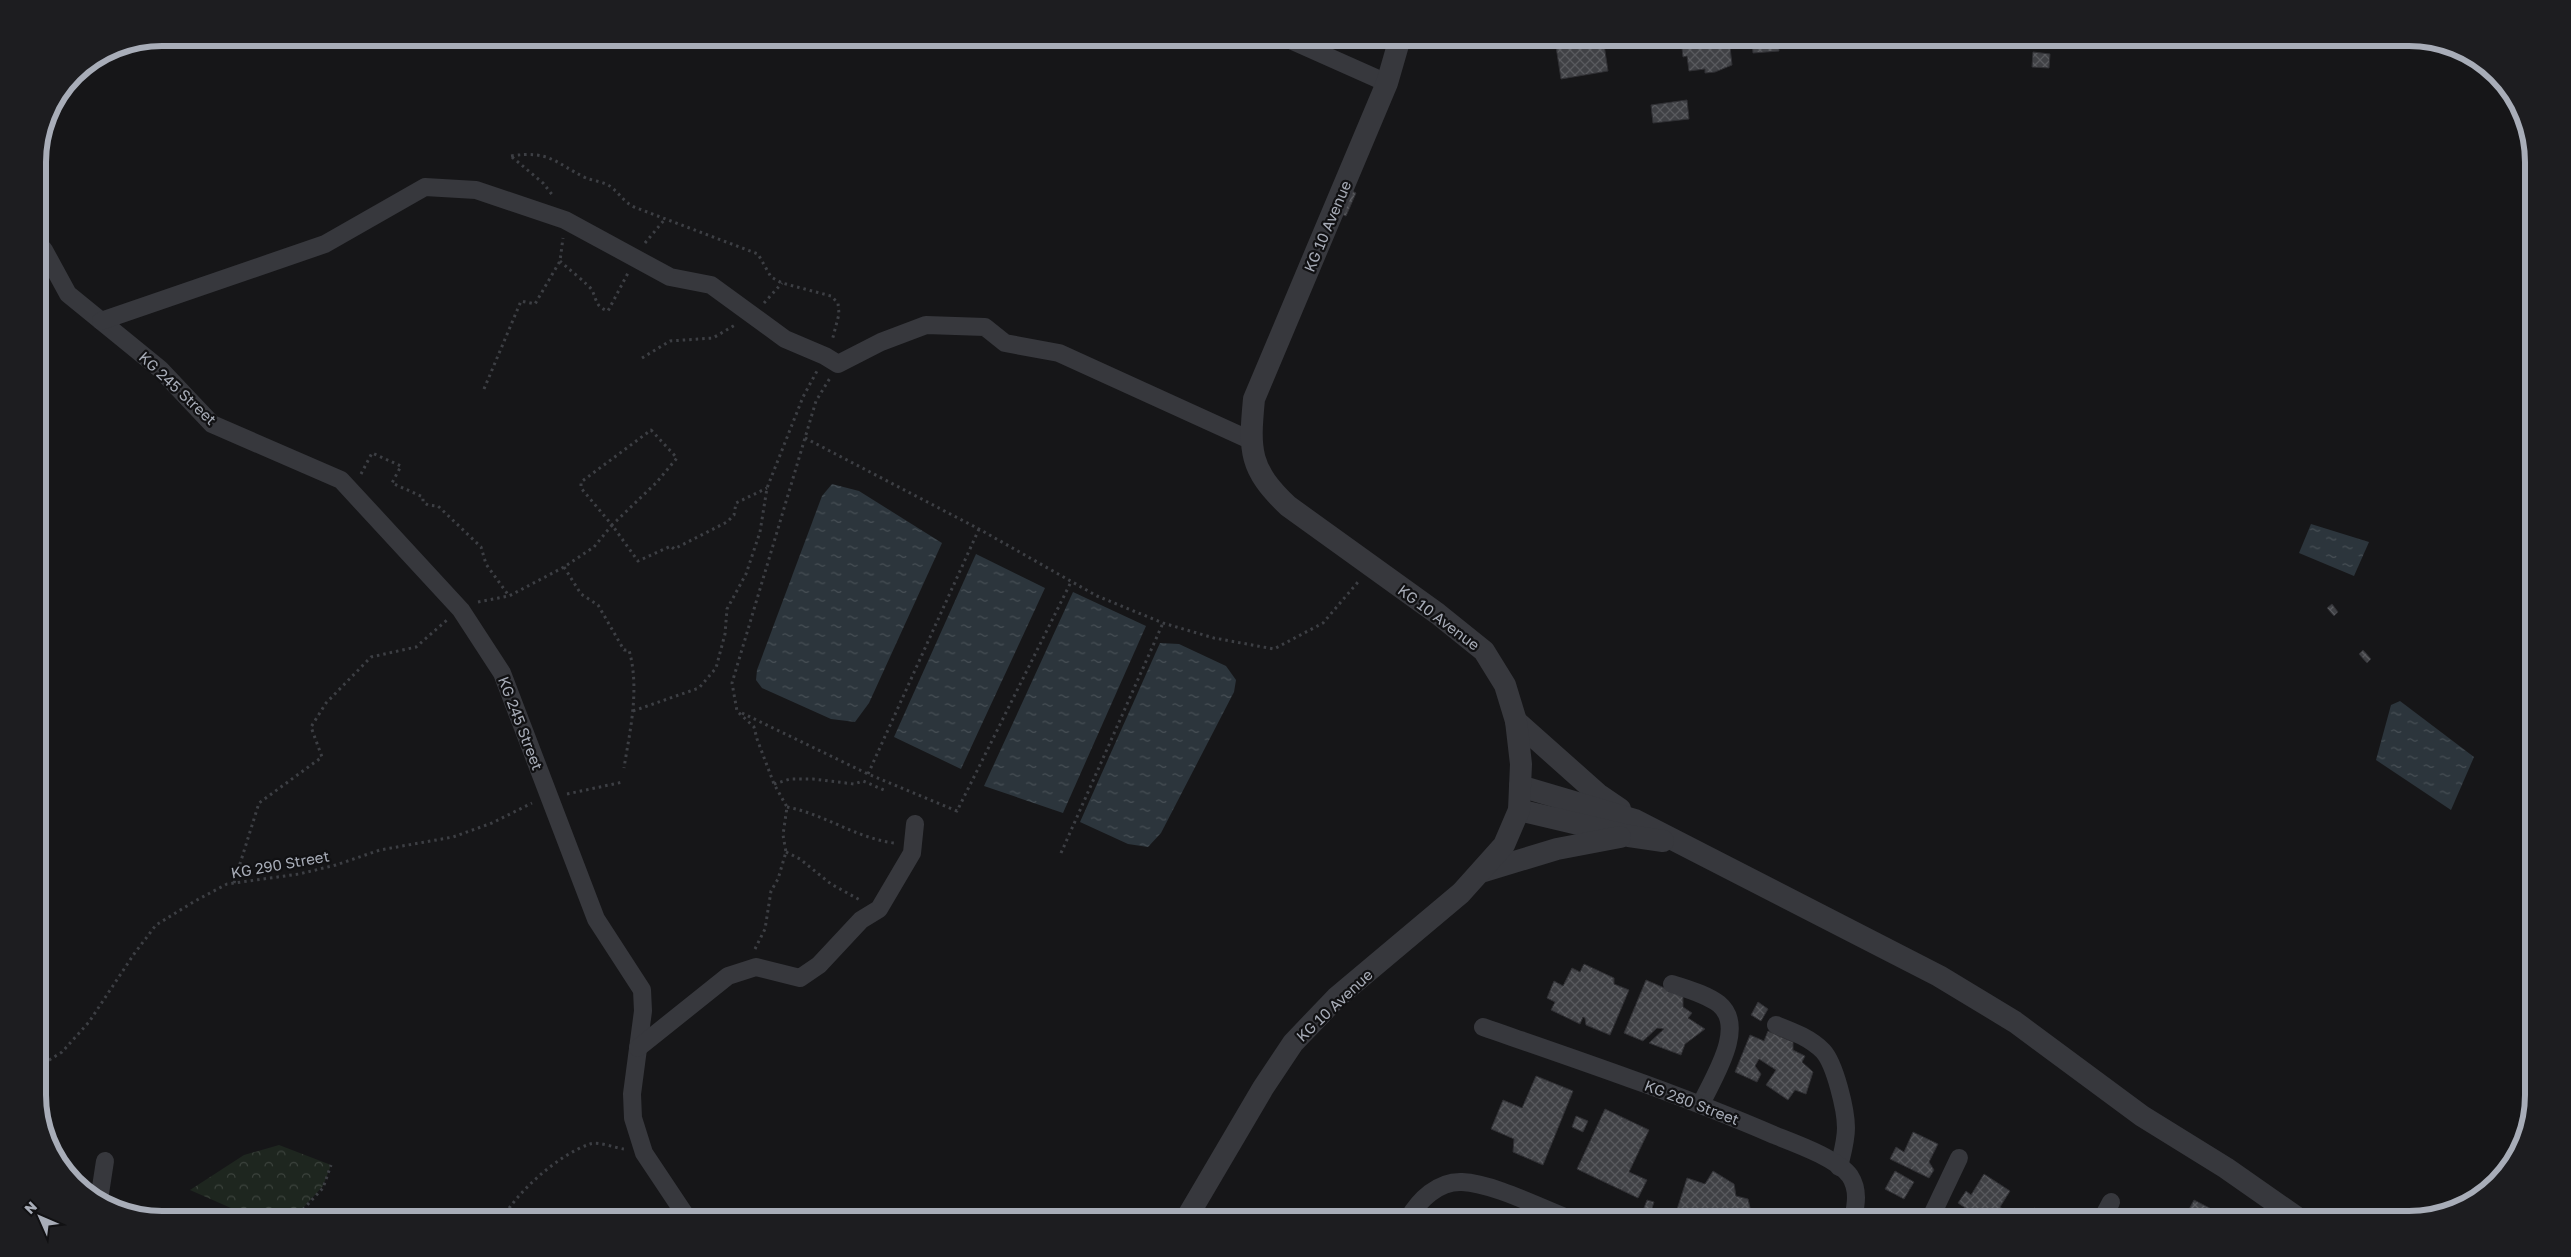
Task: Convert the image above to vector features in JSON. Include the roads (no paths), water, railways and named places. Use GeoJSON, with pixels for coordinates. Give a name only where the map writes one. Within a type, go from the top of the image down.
{"type":"FeatureCollection","features":[{"type":"Feature","properties":{"kind":"street"},"geometry":{"type":"LineString","coordinates":[[1304,46],[1388,83]]}},
{"type":"Feature","properties":{"kind":"street","name":"KG 10 Avenue"},"geometry":{"type":"LineString","coordinates":[[1191,1211],[1262,1088],[1293,1043],[1336,998],[1461,893],[1504,845],[1518,810],[1521,764],[1516,720],[1505,685],[1484,651],[1438,614],[1370,567],[1288,506],[1268,487],[1255,460],[1250,440],[1254,399],[1388,83],[1398,46]]}},
{"type":"Feature","properties":{"kind":"street"},"geometry":{"type":"LineString","coordinates":[[101,321],[325,244],[425,187],[476,190],[558,217],[670,277],[712,285],[785,339],[832,360],[926,325],[986,327],[1005,343],[1059,353],[1250,440]]}},
{"type":"Feature","properties":{"kind":"street","name":"KG 245 Street"},"geometry":{"type":"LineString","coordinates":[[46,259],[68,294],[160,369],[212,424],[341,480],[461,610],[502,673],[596,919],[642,990],[643,1011],[632,1094],[632,1110],[644,1153],[682,1211]]}},
{"type":"Feature","properties":{"kind":"street"},"geometry":{"type":"LineString","coordinates":[[1516,720],[1598,794],[1632,828]]}},
{"type":"Feature","properties":{"kind":"street"},"geometry":{"type":"LineString","coordinates":[[1520,786],[1632,828],[1681,844],[1939,976],[2015,1022],[2142,1116],[2226,1168],[2286,1211]]}},
{"type":"Feature","properties":{"kind":"street"},"geometry":{"type":"LineString","coordinates":[[1518,810],[1632,828]]}},
{"type":"Feature","properties":{"kind":"street"},"geometry":{"type":"LineString","coordinates":[[638,1048],[728,976],[756,967],[800,978],[819,965],[861,920],[878,909],[912,853],[916,824]]}},
{"type":"Feature","properties":{"kind":"street"},"geometry":{"type":"LineString","coordinates":[[1480,873],[1632,828]]}},
{"type":"Feature","properties":{"kind":"street"},"geometry":{"type":"LineString","coordinates":[[1672,984],[1717,1002],[1729,1017],[1731,1032],[1721,1060],[1701,1104]]}},
{"type":"Feature","properties":{"kind":"street"},"geometry":{"type":"LineString","coordinates":[[1776,1024],[1813,1042],[1825,1053],[1831,1065],[1844,1108],[1846,1128],[1840,1167]]}},
{"type":"Feature","properties":{"kind":"street","name":"KG 280 Street"},"geometry":{"type":"LineString","coordinates":[[1483,1027],[1701,1104],[1806,1148],[1840,1167],[1850,1176],[1858,1199],[1855,1211]]}},
{"type":"Feature","properties":{"kind":"street"},"geometry":{"type":"LineString","coordinates":[[1934,1211],[1959,1158]]}},
{"type":"Feature","properties":{"kind":"street"},"geometry":{"type":"LineString","coordinates":[[100,1192],[105,1161]]}},
{"type":"Feature","properties":{"kind":"street"},"geometry":{"type":"LineString","coordinates":[[1413,1211],[1426,1196],[1443,1185],[1462,1182],[1489,1188],[1547,1211]]}},
{"type":"Feature","properties":{"kind":"street"},"geometry":{"type":"LineString","coordinates":[[2106,1211],[2110,1202]]}},
{"type":"Feature","properties":{"kind":"water"},"geometry":{"type":"Polygon","coordinates":[[[832,484],[859,491],[942,543],[869,703],[855,722],[831,719],[762,688],[756,680],[757,670],[822,496],[832,484]]]}},
{"type":"Feature","properties":{"kind":"water"},"geometry":{"type":"Polygon","coordinates":[[[2311,524],[2369,542],[2354,576],[2299,553],[2311,524]]]}},
{"type":"Feature","properties":{"kind":"water"},"geometry":{"type":"Polygon","coordinates":[[[976,554],[1045,588],[961,769],[894,737],[976,554]]]}},
{"type":"Feature","properties":{"kind":"water"},"geometry":{"type":"Polygon","coordinates":[[[1073,592],[1146,626],[1063,813],[984,786],[1073,592]]]}},
{"type":"Feature","properties":{"kind":"water"},"geometry":{"type":"Polygon","coordinates":[[[1160,643],[1179,644],[1226,666],[1236,680],[1234,692],[1161,833],[1148,847],[1128,844],[1080,822],[1160,643]]]}},
{"type":"Feature","properties":{"kind":"water"},"geometry":{"type":"Polygon","coordinates":[[[2400,701],[2474,757],[2451,810],[2376,760],[2391,705],[2400,701]]]}}]}
